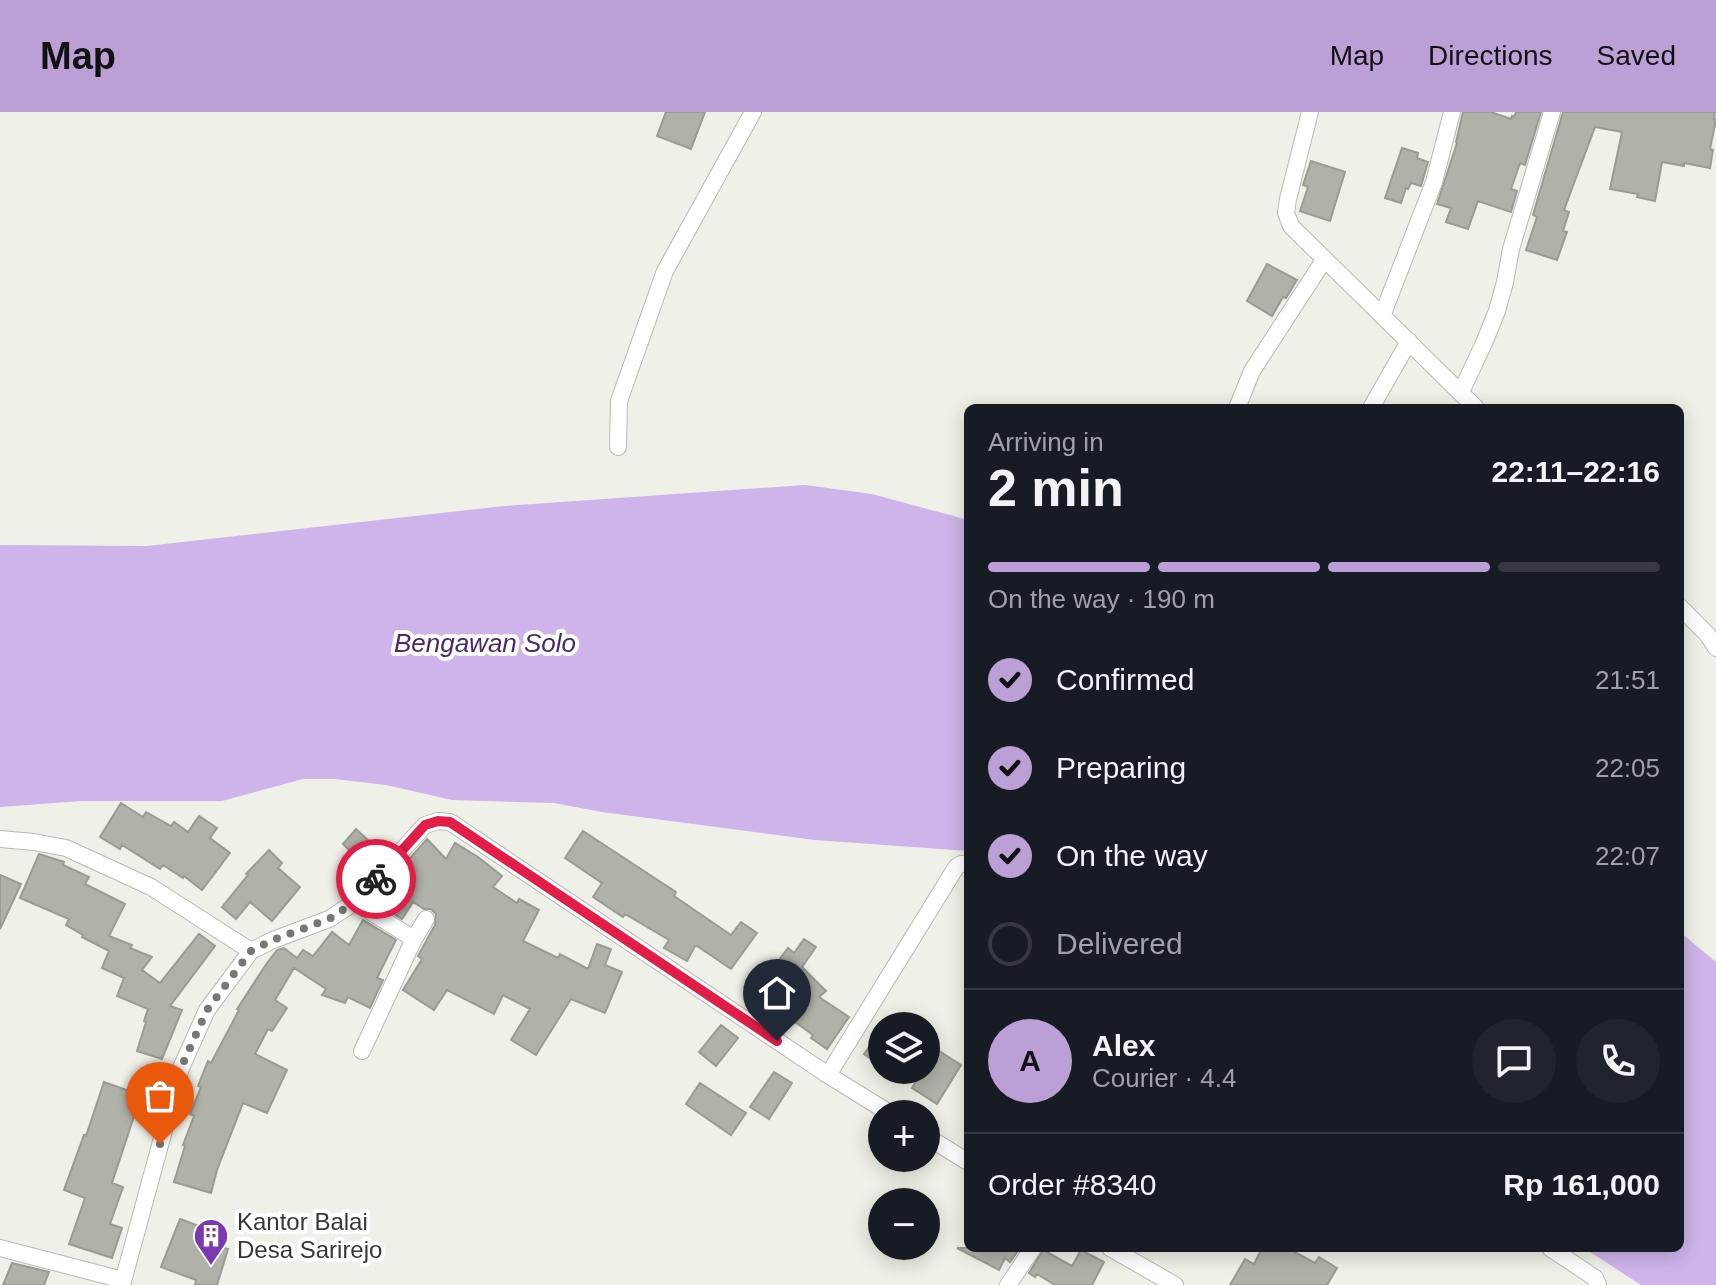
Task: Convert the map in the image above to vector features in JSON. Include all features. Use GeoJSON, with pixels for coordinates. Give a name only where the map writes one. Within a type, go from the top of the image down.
{"type":"FeatureCollection","features":[{"type":"Feature","properties":{"kind":"street"},"geometry":{"type":"LineString","coordinates":[[618,447],[619,401],[665,271],[753,112]]}},
{"type":"Feature","properties":{"kind":"street"},"geometry":{"type":"LineString","coordinates":[[1310,112],[1286,213],[1291,226],[1472,404]]}},
{"type":"Feature","properties":{"kind":"street"},"geometry":{"type":"LineString","coordinates":[[1382,316],[1434,182],[1452,112]]}},
{"type":"Feature","properties":{"kind":"street"},"geometry":{"type":"LineString","coordinates":[[1461,392],[1497,311],[1511,249],[1552,112]]}},
{"type":"Feature","properties":{"kind":"street"},"geometry":{"type":"LineString","coordinates":[[1239,404],[1252,371],[1324,260]]}},
{"type":"Feature","properties":{"kind":"street"},"geometry":{"type":"LineString","coordinates":[[1373,404],[1409,341]]}},
{"type":"Feature","properties":{"kind":"street"},"geometry":{"type":"LineString","coordinates":[[1684,611],[1716,648]]}},
{"type":"Feature","properties":{"kind":"street"},"geometry":{"type":"LineString","coordinates":[[0,1248],[122,1282],[181,1068],[207,1010],[251,951],[329,919],[355,902],[425,825],[438,821],[450,822],[868,1100]]}},
{"type":"Feature","properties":{"kind":"street"},"geometry":{"type":"LineString","coordinates":[[0,839],[66,848],[151,887],[251,951]]}},
{"type":"Feature","properties":{"kind":"street"},"geometry":{"type":"LineString","coordinates":[[828,1075],[957,865],[964,863]]}},
{"type":"Feature","properties":{"kind":"street"},"geometry":{"type":"LineString","coordinates":[[355,902],[414,939]]}},
{"type":"Feature","properties":{"kind":"street"},"geometry":{"type":"LineString","coordinates":[[362,1051],[426,919]]}},
{"type":"Feature","properties":{"kind":"street"},"geometry":{"type":"LineString","coordinates":[[940,1145],[964,1160]]}},
{"type":"Feature","properties":{"kind":"street"},"geometry":{"type":"LineString","coordinates":[[1008,1285],[1030,1252]]}},
{"type":"Feature","properties":{"kind":"street"},"geometry":{"type":"LineString","coordinates":[[1129,1252],[1175,1285]]}},
{"type":"Feature","properties":{"kind":"street"},"geometry":{"type":"LineString","coordinates":[[1556,1252],[1595,1278],[1598,1285]]}},
{"type":"Feature","properties":{"kind":"water","name":"Bengawan Solo"},"geometry":{"type":"Polygon","coordinates":[[[805,485],[872,494],[964,519],[964,851],[815,840],[554,803],[452,800],[386,785],[335,779],[303,779],[222,801],[81,801],[0,807],[0,545],[147,546],[504,506],[805,485]]]}},
{"type":"Feature","properties":{"kind":"water"},"geometry":{"type":"Polygon","coordinates":[[[1684,935],[1716,962],[1716,1285],[1641,1285],[1590,1252],[1684,1252],[1684,935]]]}},
{"type":"Feature","properties":{"kind":"building"},"geometry":{"type":"Polygon","coordinates":[[[666,112],[705,112],[691,149],[657,136],[666,112]]]}},
{"type":"Feature","properties":{"kind":"building"},"geometry":{"type":"Polygon","coordinates":[[[1463,112],[1491,112],[1511,119],[1516,112],[1541,112],[1525,165],[1520,163],[1511,189],[1517,191],[1511,212],[1478,201],[1468,229],[1446,222],[1451,208],[1437,204],[1457,143],[1463,112]]]}},
{"type":"Feature","properties":{"kind":"building"},"geometry":{"type":"Polygon","coordinates":[[[1563,112],[1715,112],[1710,168],[1662,162],[1655,201],[1610,189],[1622,132],[1595,127],[1564,210],[1569,212],[1563,231],[1567,232],[1557,260],[1526,250],[1563,112]]]}},
{"type":"Feature","properties":{"kind":"building"},"geometry":{"type":"Polygon","coordinates":[[[1402,148],[1418,153],[1417,158],[1428,162],[1421,186],[1411,183],[1401,203],[1385,198],[1402,148]]]}},
{"type":"Feature","properties":{"kind":"building"},"geometry":{"type":"Polygon","coordinates":[[[1311,161],[1345,172],[1330,221],[1300,211],[1308,187],[1303,185],[1311,161]]]}},
{"type":"Feature","properties":{"kind":"building"},"geometry":{"type":"Polygon","coordinates":[[[1267,264],[1297,280],[1272,316],[1247,301],[1267,264]]]}},
{"type":"Feature","properties":{"kind":"building"},"geometry":{"type":"Polygon","coordinates":[[[121,803],[143,817],[146,812],[171,826],[174,822],[188,832],[199,816],[217,828],[210,838],[230,853],[202,890],[163,865],[160,869],[122,845],[120,849],[100,837],[121,803]]]}},
{"type":"Feature","properties":{"kind":"building"},"geometry":{"type":"Polygon","coordinates":[[[356,829],[370,842],[356,857],[343,844],[356,829]]]}},
{"type":"Feature","properties":{"kind":"building"},"geometry":{"type":"Polygon","coordinates":[[[583,831],[676,892],[674,896],[731,935],[741,922],[757,933],[731,969],[697,946],[687,961],[664,948],[669,940],[625,914],[623,917],[593,897],[602,883],[565,858],[583,831]]]}},
{"type":"Feature","properties":{"kind":"building"},"geometry":{"type":"Polygon","coordinates":[[[427,839],[446,859],[455,843],[478,857],[502,876],[493,887],[517,903],[519,899],[539,910],[523,941],[558,958],[560,954],[588,969],[597,944],[611,949],[605,965],[622,972],[605,1013],[571,999],[536,1055],[511,1040],[530,1009],[503,995],[494,1014],[447,990],[434,1010],[403,990],[422,959],[418,956],[435,925],[436,914],[413,902],[402,919],[373,900],[427,839]]]}},
{"type":"Feature","properties":{"kind":"building"},"geometry":{"type":"Polygon","coordinates":[[[269,850],[282,863],[278,868],[300,887],[272,921],[250,902],[236,919],[222,907],[246,874],[269,850]]]}},
{"type":"Feature","properties":{"kind":"building"},"geometry":{"type":"Polygon","coordinates":[[[39,854],[64,862],[63,865],[89,877],[85,884],[125,904],[109,936],[152,957],[142,970],[160,983],[199,934],[215,946],[170,1006],[182,1010],[162,1059],[137,1051],[148,1009],[117,996],[124,978],[102,968],[109,951],[66,925],[69,919],[20,898],[39,854]]]}},
{"type":"Feature","properties":{"kind":"building"},"geometry":{"type":"Polygon","coordinates":[[[0,875],[21,884],[0,929],[0,875]]]}},
{"type":"Feature","properties":{"kind":"building"},"geometry":{"type":"Polygon","coordinates":[[[363,920],[396,940],[377,978],[383,980],[370,1008],[348,997],[345,1003],[322,995],[326,989],[294,968],[275,1000],[287,1008],[272,1031],[268,1029],[255,1054],[287,1070],[267,1113],[243,1103],[211,1193],[174,1182],[194,1116],[190,1114],[208,1061],[211,1063],[237,1009],[267,963],[277,950],[284,948],[297,958],[303,950],[313,956],[332,932],[349,945],[363,920]]]}},
{"type":"Feature","properties":{"kind":"building"},"geometry":{"type":"Polygon","coordinates":[[[804,939],[816,947],[802,967],[826,991],[819,997],[849,1017],[827,1049],[788,1017],[800,1001],[767,976],[788,948],[794,953],[804,939]]]}},
{"type":"Feature","properties":{"kind":"building"},"geometry":{"type":"Polygon","coordinates":[[[721,1025],[738,1038],[716,1066],[699,1052],[721,1025]]]}},
{"type":"Feature","properties":{"kind":"building"},"geometry":{"type":"Polygon","coordinates":[[[940,1052],[961,1065],[939,1100],[931,1100],[912,1088],[914,1084],[940,1084],[940,1052]]]}},
{"type":"Feature","properties":{"kind":"building"},"geometry":{"type":"Polygon","coordinates":[[[774,1072],[792,1083],[769,1119],[750,1107],[774,1072]]]}},
{"type":"Feature","properties":{"kind":"building"},"geometry":{"type":"Polygon","coordinates":[[[104,1082],[141,1095],[112,1183],[123,1187],[110,1224],[122,1228],[112,1258],[69,1244],[85,1198],[64,1190],[104,1082]]]}},
{"type":"Feature","properties":{"kind":"building"},"geometry":{"type":"Polygon","coordinates":[[[700,1083],[746,1113],[731,1135],[686,1104],[700,1083]]]}},
{"type":"Feature","properties":{"kind":"building"},"geometry":{"type":"Polygon","coordinates":[[[180,1219],[207,1229],[201,1241],[228,1249],[217,1285],[195,1285],[196,1280],[161,1267],[180,1219]]]}},
{"type":"Feature","properties":{"kind":"building"},"geometry":{"type":"Polygon","coordinates":[[[965,1252],[1017,1252],[1010,1262],[1005,1258],[999,1270],[965,1252]]]}},
{"type":"Feature","properties":{"kind":"building"},"geometry":{"type":"Polygon","coordinates":[[[1042,1252],[1072,1266],[1080,1252],[1104,1262],[1092,1285],[1055,1285],[1037,1274],[1035,1277],[1029,1273],[1042,1252]]]}},
{"type":"Feature","properties":{"kind":"building"},"geometry":{"type":"Polygon","coordinates":[[[1260,1252],[1294,1252],[1315,1263],[1319,1257],[1337,1268],[1327,1285],[1230,1285],[1245,1259],[1254,1264],[1260,1252]]]}},
{"type":"Feature","properties":{"kind":"building"},"geometry":{"type":"Polygon","coordinates":[[[12,1263],[49,1272],[44,1285],[3,1285],[12,1263]]]}},
{"type":"Feature","properties":{"kind":"way so far"},"geometry":{"type":"LineString","coordinates":[[160,1144],[181,1068],[207,1010],[251,951],[329,919],[355,902],[376,879]]}},
{"type":"Feature","properties":{"kind":"place","name":"Kantor Balai Desa Sarirejo"},"geometry":{"type":"Point","coordinates":[211,1267]}},
{"type":"Feature","properties":{"kind":"route"},"geometry":{"type":"LineString","coordinates":[[376,879],[425,825],[443,820],[450,822],[777,1041]]}}]}
